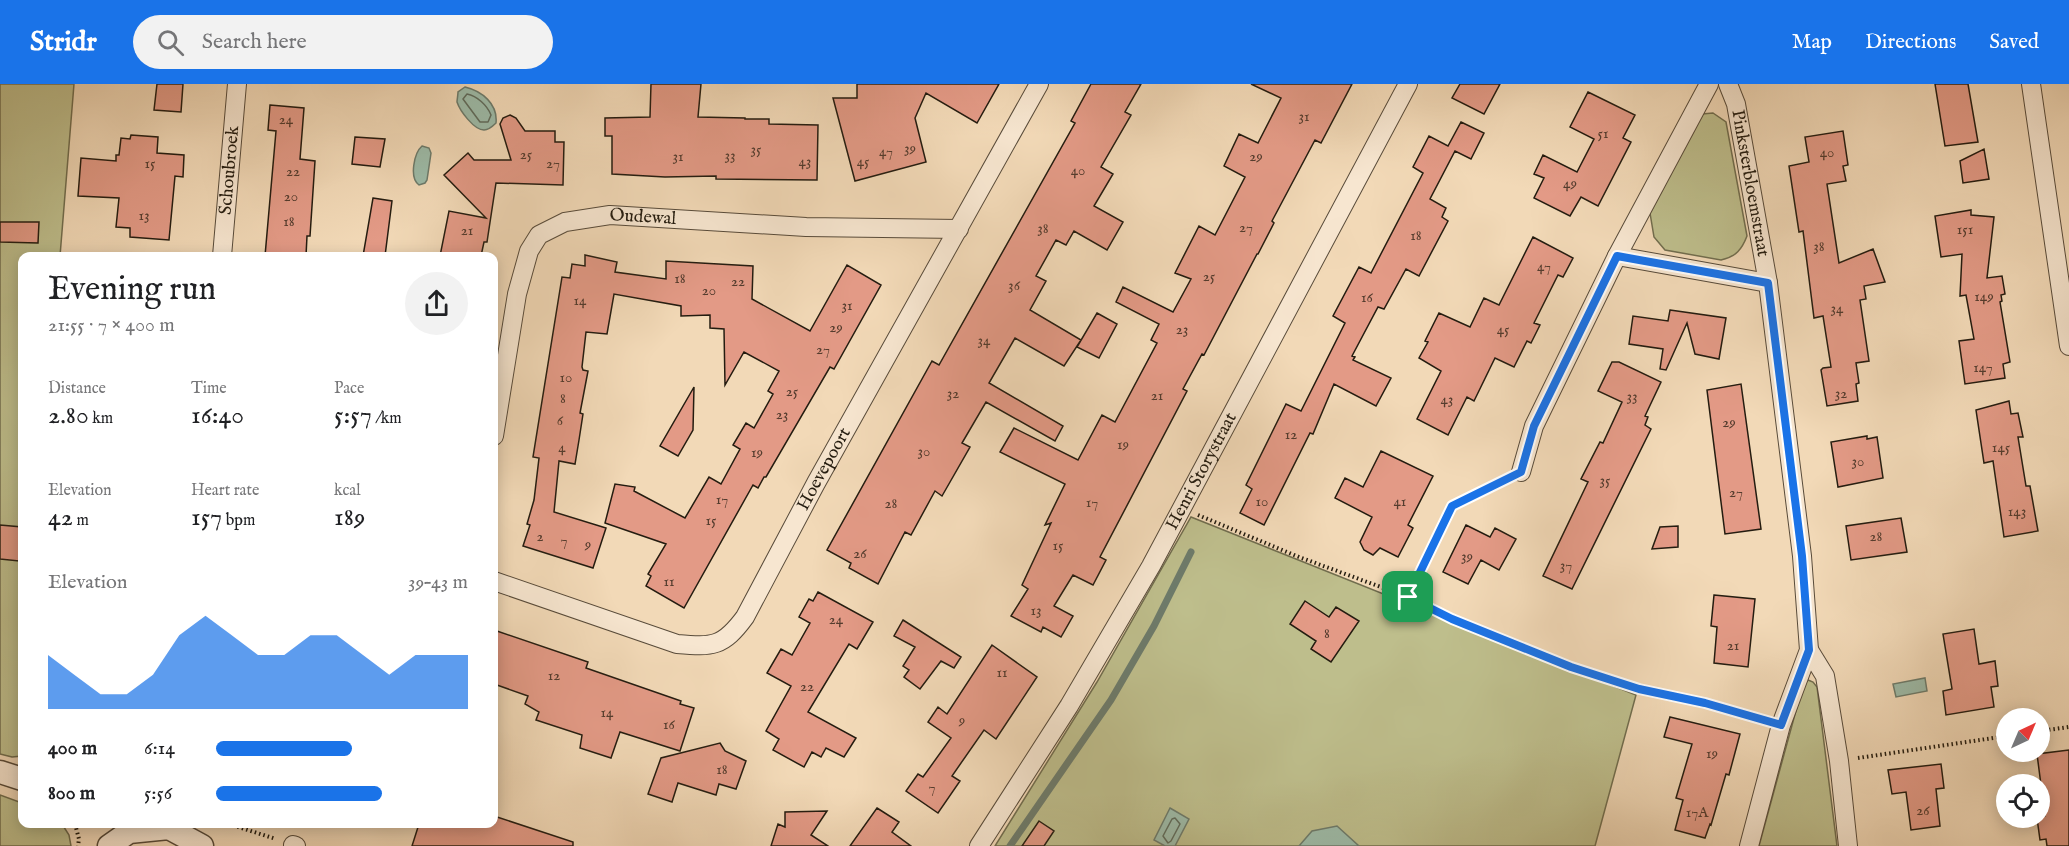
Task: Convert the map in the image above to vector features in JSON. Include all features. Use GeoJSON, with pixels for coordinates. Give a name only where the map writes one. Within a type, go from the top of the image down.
{"type":"FeatureCollection","features":[{"type":"Feature","properties":{"kind":"street","name":"Schoubroek"},"geometry":{"type":"LineString","coordinates":[[222,252],[237,84]]}},
{"type":"Feature","properties":{"kind":"street","name":"Hoevepoort"},"geometry":{"type":"LineString","coordinates":[[498,582],[677,644],[703,646],[717,643],[732,635],[745,617],[816,483],[1039,84]]}},
{"type":"Feature","properties":{"kind":"street","name":"Henri Storystraat"},"geometry":{"type":"LineString","coordinates":[[979,846],[1069,706],[1182,509],[1408,84]]}},
{"type":"Feature","properties":{"kind":"street"},"geometry":{"type":"LineString","coordinates":[[1521,472],[1534,426],[1617,256],[1709,84]]}},
{"type":"Feature","properties":{"kind":"street","name":"Pinksterbloemstraat"},"geometry":{"type":"LineString","coordinates":[[1728,84],[1736,104],[1768,283],[1802,556],[1809,650],[1781,725],[1749,846]]}},
{"type":"Feature","properties":{"kind":"street"},"geometry":{"type":"LineString","coordinates":[[2031,84],[2069,346]]}},
{"type":"Feature","properties":{"kind":"street","name":"Oudewal"},"geometry":{"type":"LineString","coordinates":[[498,411],[517,294],[529,251],[539,235],[565,222],[610,215],[806,227],[959,230]]}},
{"type":"Feature","properties":{"kind":"street","name":"Pinksterbloemstraat"},"geometry":{"type":"LineString","coordinates":[[1617,256],[1768,283]]}},
{"type":"Feature","properties":{"kind":"street","name":"Pinksterbloemstraat"},"geometry":{"type":"LineString","coordinates":[[1809,650],[1825,676],[1839,761],[1848,846]]}},
{"type":"Feature","properties":{"kind":"street"},"geometry":{"type":"LineString","coordinates":[[0,772],[18,777]]}},
{"type":"Feature","properties":{"kind":"street"},"geometry":{"type":"LineString","coordinates":[[109,846],[129,832],[167,830],[202,846]]}},
{"type":"Feature","properties":{"kind":"path"},"geometry":{"type":"LineString","coordinates":[[1408,597],[1452,506],[1521,472]]}},
{"type":"Feature","properties":{"kind":"path"},"geometry":{"type":"LineString","coordinates":[[1182,509],[1299,557],[1408,597],[1452,619],[1571,667],[1639,689],[1705,703],[1781,725]]}},
{"type":"Feature","properties":{"kind":"path"},"geometry":{"type":"LineString","coordinates":[[2050,730],[2069,727]]}},
{"type":"Feature","properties":{"kind":"path"},"geometry":{"type":"LineString","coordinates":[[1839,761],[1996,738]]}},
{"type":"Feature","properties":{"kind":"path"},"geometry":{"type":"LineString","coordinates":[[76,828],[78,846]]}},
{"type":"Feature","properties":{"kind":"path"},"geometry":{"type":"LineString","coordinates":[[242,828],[295,845]]}},
{"type":"Feature","properties":{"kind":"green space"},"geometry":{"type":"Polygon","coordinates":[[[0,84],[74,84],[60,252],[18,252],[18,756],[0,754],[0,84]]]}},
{"type":"Feature","properties":{"kind":"green space"},"geometry":{"type":"Polygon","coordinates":[[[1713,113],[1726,122],[1747,236],[1738,252],[1721,260],[1665,250],[1654,237],[1650,213],[1702,114],[1713,113]]]}},
{"type":"Feature","properties":{"kind":"green space"},"geometry":{"type":"Polygon","coordinates":[[[1191,517],[1636,695],[1595,846],[995,846],[1097,682],[1191,517]]]}},
{"type":"Feature","properties":{"kind":"green space"},"geometry":{"type":"Polygon","coordinates":[[[1808,680],[1817,687],[1837,846],[1759,846],[1803,685],[1808,680]]]}},
{"type":"Feature","properties":{"kind":"green space"},"geometry":{"type":"Polygon","coordinates":[[[0,795],[18,802],[18,828],[65,828],[69,835],[71,846],[0,846],[0,795]]]}},
{"type":"Feature","properties":{"kind":"water"},"geometry":{"type":"Polygon","coordinates":[[[465,87],[483,95],[492,104],[496,123],[489,129],[476,127],[461,110],[457,102],[458,92],[465,87]]]}},
{"type":"Feature","properties":{"kind":"water"},"geometry":{"type":"Polygon","coordinates":[[[422,146],[429,148],[431,153],[427,180],[419,185],[413,171],[417,154],[422,146]]]}},
{"type":"Feature","properties":{"kind":"water"},"geometry":{"type":"Polygon","coordinates":[[[1925,678],[1927,691],[1896,697],[1893,684],[1925,678]]]}},
{"type":"Feature","properties":{"kind":"water"},"geometry":{"type":"Polygon","coordinates":[[[1170,808],[1189,819],[1175,846],[1165,846],[1154,840],[1170,808]]]}},
{"type":"Feature","properties":{"kind":"water"},"geometry":{"type":"Polygon","coordinates":[[[1337,826],[1359,846],[1299,846],[1312,831],[1337,826]]]}},
{"type":"Feature","properties":{"kind":"building"},"geometry":{"type":"Polygon","coordinates":[[[157,84],[183,84],[181,112],[154,110],[157,84]]]}},
{"type":"Feature","properties":{"kind":"building"},"geometry":{"type":"Polygon","coordinates":[[[651,84],[701,84],[698,117],[769,119],[769,124],[818,125],[817,180],[716,179],[716,176],[665,177],[612,174],[612,136],[605,136],[605,118],[650,117],[651,84]]]}},
{"type":"Feature","properties":{"kind":"building"},"geometry":{"type":"Polygon","coordinates":[[[857,84],[999,84],[977,123],[926,93],[915,118],[926,162],[855,181],[833,98],[857,98],[857,84]]]}},
{"type":"Feature","properties":{"kind":"building"},"geometry":{"type":"Polygon","coordinates":[[[1091,84],[1141,84],[1125,112],[1131,115],[1101,167],[1113,174],[1094,206],[1123,222],[1107,250],[1074,231],[1066,245],[1056,240],[1036,276],[1046,281],[1030,310],[1081,340],[1064,366],[1015,338],[989,383],[1063,426],[1055,441],[986,402],[962,443],[970,447],[942,496],[935,491],[911,535],[905,532],[878,584],[849,568],[851,563],[827,550],[932,361],[939,365],[1075,123],[1071,121],[1091,84]]]}},
{"type":"Feature","properties":{"kind":"building"},"geometry":{"type":"Polygon","coordinates":[[[1251,84],[1352,84],[1321,143],[1315,140],[1272,221],[1274,223],[1258,254],[1204,355],[1202,354],[1183,389],[1187,391],[1100,557],[1106,560],[1093,585],[1073,575],[1054,606],[1073,616],[1061,637],[1043,627],[1041,632],[1011,616],[1028,589],[1022,585],[1051,523],[1045,525],[1065,484],[1000,452],[1014,428],[1078,460],[1102,415],[1115,422],[1157,343],[1151,340],[1159,324],[1116,302],[1123,287],[1173,312],[1191,279],[1175,273],[1199,226],[1215,235],[1245,177],[1224,166],[1239,134],[1258,143],[1281,98],[1251,84]]]}},
{"type":"Feature","properties":{"kind":"building"},"geometry":{"type":"Polygon","coordinates":[[[1460,84],[1500,84],[1484,114],[1452,98],[1460,84]]]}},
{"type":"Feature","properties":{"kind":"building"},"geometry":{"type":"Polygon","coordinates":[[[1935,84],[1968,84],[1978,142],[1945,146],[1935,84]]]}},
{"type":"Feature","properties":{"kind":"building"},"geometry":{"type":"Polygon","coordinates":[[[1588,92],[1635,115],[1623,138],[1631,142],[1598,206],[1581,197],[1570,216],[1534,198],[1544,178],[1534,174],[1543,155],[1577,172],[1594,139],[1570,127],[1588,92]]]}},
{"type":"Feature","properties":{"kind":"building"},"geometry":{"type":"Polygon","coordinates":[[[270,105],[304,108],[300,159],[315,161],[310,236],[307,236],[306,252],[265,252],[276,131],[268,130],[270,105]]]}},
{"type":"Feature","properties":{"kind":"building"},"geometry":{"type":"Polygon","coordinates":[[[510,115],[516,118],[525,131],[555,131],[555,142],[564,142],[563,185],[496,183],[487,242],[484,242],[482,252],[441,252],[449,211],[486,218],[444,175],[468,153],[474,160],[511,160],[500,124],[503,118],[510,115]]]}},
{"type":"Feature","properties":{"kind":"building"},"geometry":{"type":"Polygon","coordinates":[[[1461,122],[1484,133],[1471,159],[1455,151],[1430,199],[1446,208],[1442,217],[1448,221],[1419,276],[1406,269],[1384,309],[1378,307],[1352,356],[1355,357],[1353,360],[1391,378],[1376,406],[1334,384],[1313,434],[1310,433],[1264,525],[1240,513],[1252,489],[1246,485],[1286,404],[1301,411],[1345,323],[1333,316],[1359,267],[1371,273],[1423,173],[1413,167],[1429,136],[1448,146],[1461,122]]]}},
{"type":"Feature","properties":{"kind":"building"},"geometry":{"type":"Polygon","coordinates":[[[1843,131],[1848,165],[1843,166],[1846,181],[1827,184],[1839,263],[1873,249],[1885,282],[1864,286],[1866,299],[1860,300],[1869,361],[1856,363],[1859,383],[1856,384],[1858,401],[1827,406],[1821,370],[1831,367],[1823,316],[1814,318],[1803,231],[1799,232],[1789,166],[1809,162],[1805,137],[1843,131]]]}},
{"type":"Feature","properties":{"kind":"building"},"geometry":{"type":"Polygon","coordinates":[[[131,135],[158,137],[157,153],[184,155],[183,177],[175,176],[169,240],[130,237],[130,228],[116,227],[119,198],[78,196],[81,158],[116,161],[121,138],[130,139],[131,135]]]}},
{"type":"Feature","properties":{"kind":"building"},"geometry":{"type":"Polygon","coordinates":[[[355,137],[385,139],[380,167],[352,164],[355,137]]]}},
{"type":"Feature","properties":{"kind":"building"},"geometry":{"type":"Polygon","coordinates":[[[1984,149],[1989,179],[1963,183],[1960,161],[1984,149]]]}},
{"type":"Feature","properties":{"kind":"building"},"geometry":{"type":"Polygon","coordinates":[[[373,198],[392,201],[386,252],[364,252],[373,198]]]}},
{"type":"Feature","properties":{"kind":"building"},"geometry":{"type":"Polygon","coordinates":[[[1971,210],[1971,215],[1994,217],[1987,278],[2002,276],[2005,294],[2001,295],[2002,301],[2000,302],[2010,362],[2003,364],[2005,378],[1965,384],[1959,341],[1974,339],[1966,295],[1960,296],[1962,254],[1941,257],[1935,216],[1971,210]]]}},
{"type":"Feature","properties":{"kind":"building"},"geometry":{"type":"Polygon","coordinates":[[[0,222],[39,222],[38,243],[0,242],[0,222]]]}},
{"type":"Feature","properties":{"kind":"building"},"geometry":{"type":"Polygon","coordinates":[[[1533,237],[1573,258],[1563,277],[1558,275],[1534,323],[1540,325],[1531,343],[1527,341],[1514,367],[1495,358],[1474,401],[1467,397],[1448,435],[1417,419],[1441,371],[1419,358],[1439,313],[1470,327],[1484,298],[1499,305],[1533,237]]]}},
{"type":"Feature","properties":{"kind":"building"},"geometry":{"type":"Polygon","coordinates":[[[585,255],[617,262],[615,272],[666,279],[666,261],[753,266],[752,299],[810,331],[847,265],[881,285],[834,369],[830,367],[766,477],[758,488],[753,485],[684,608],[646,586],[651,576],[648,574],[666,544],[605,523],[615,484],[635,487],[634,491],[685,518],[709,477],[721,484],[740,449],[733,445],[746,423],[754,428],[773,394],[768,391],[779,371],[744,352],[725,385],[724,329],[710,328],[710,315],[681,316],[681,306],[614,294],[607,334],[586,332],[582,367],[583,370],[588,371],[580,413],[583,414],[575,464],[559,461],[554,512],[606,528],[593,568],[523,546],[530,525],[527,524],[534,500],[539,458],[533,457],[562,277],[570,278],[572,264],[585,266],[585,255]]]}},
{"type":"Feature","properties":{"kind":"building"},"geometry":{"type":"Polygon","coordinates":[[[1670,310],[1726,318],[1719,359],[1695,354],[1687,323],[1666,370],[1660,369],[1663,349],[1629,344],[1633,316],[1668,321],[1670,310]]]}},
{"type":"Feature","properties":{"kind":"building"},"geometry":{"type":"Polygon","coordinates":[[[1097,313],[1117,324],[1099,358],[1077,347],[1097,313]]]}},
{"type":"Feature","properties":{"kind":"building"},"geometry":{"type":"Polygon","coordinates":[[[1612,362],[1619,362],[1661,382],[1645,416],[1648,417],[1645,425],[1651,429],[1572,589],[1543,576],[1588,482],[1581,479],[1600,442],[1603,443],[1622,402],[1598,391],[1612,362]]]}},
{"type":"Feature","properties":{"kind":"building"},"geometry":{"type":"Polygon","coordinates":[[[1741,384],[1761,529],[1725,534],[1707,390],[1741,384]]]}},
{"type":"Feature","properties":{"kind":"building"},"geometry":{"type":"Polygon","coordinates":[[[694,387],[693,430],[678,456],[660,446],[694,387]]]}},
{"type":"Feature","properties":{"kind":"building"},"geometry":{"type":"Polygon","coordinates":[[[2009,401],[2011,414],[2018,413],[2023,437],[2018,437],[2026,486],[2030,486],[2038,531],[2004,537],[1993,461],[1984,463],[1976,410],[2009,401]]]}},
{"type":"Feature","properties":{"kind":"building"},"geometry":{"type":"Polygon","coordinates":[[[1867,436],[1867,439],[1877,437],[1883,478],[1838,487],[1831,442],[1867,436]]]}},
{"type":"Feature","properties":{"kind":"building"},"geometry":{"type":"Polygon","coordinates":[[[1381,451],[1433,476],[1408,525],[1413,528],[1398,557],[1380,548],[1373,555],[1364,550],[1360,542],[1372,517],[1335,498],[1345,478],[1363,487],[1381,451]]]}},
{"type":"Feature","properties":{"kind":"building"},"geometry":{"type":"Polygon","coordinates":[[[1901,518],[1907,552],[1851,560],[1846,526],[1901,518]]]}},
{"type":"Feature","properties":{"kind":"building"},"geometry":{"type":"Polygon","coordinates":[[[0,525],[18,527],[18,561],[0,559],[0,525]]]}},
{"type":"Feature","properties":{"kind":"building"},"geometry":{"type":"Polygon","coordinates":[[[1466,525],[1490,537],[1495,528],[1516,539],[1499,570],[1481,560],[1468,584],[1443,572],[1466,525]]]}},
{"type":"Feature","properties":{"kind":"building"},"geometry":{"type":"Polygon","coordinates":[[[1678,526],[1678,547],[1652,549],[1660,527],[1678,526]]]}},
{"type":"Feature","properties":{"kind":"building"},"geometry":{"type":"Polygon","coordinates":[[[818,592],[873,622],[857,649],[849,644],[808,712],[856,738],[844,757],[826,748],[821,757],[812,752],[804,767],[773,750],[779,739],[766,731],[791,686],[767,673],[781,649],[792,655],[810,623],[799,617],[809,599],[813,601],[818,592]]]}},
{"type":"Feature","properties":{"kind":"building"},"geometry":{"type":"Polygon","coordinates":[[[1714,595],[1755,599],[1748,667],[1714,663],[1717,627],[1711,626],[1714,595]]]}},
{"type":"Feature","properties":{"kind":"building"},"geometry":{"type":"Polygon","coordinates":[[[1305,601],[1329,617],[1336,607],[1359,621],[1331,662],[1311,649],[1316,641],[1290,624],[1305,601]]]}},
{"type":"Feature","properties":{"kind":"building"},"geometry":{"type":"Polygon","coordinates":[[[903,620],[961,657],[954,668],[941,661],[920,689],[904,677],[909,670],[903,666],[915,647],[894,636],[903,620]]]}},
{"type":"Feature","properties":{"kind":"building"},"geometry":{"type":"Polygon","coordinates":[[[1974,629],[1979,664],[1995,661],[1998,686],[1991,687],[1994,707],[1946,715],[1943,691],[1952,689],[1943,634],[1974,629]]]}},
{"type":"Feature","properties":{"kind":"building"},"geometry":{"type":"Polygon","coordinates":[[[498,631],[588,662],[586,668],[681,701],[680,704],[694,708],[680,751],[620,732],[611,758],[580,748],[582,735],[536,720],[539,712],[525,704],[528,696],[498,685],[498,631]]]}},
{"type":"Feature","properties":{"kind":"building"},"geometry":{"type":"Polygon","coordinates":[[[992,645],[1037,677],[996,739],[984,730],[952,776],[960,781],[938,813],[906,791],[918,774],[923,777],[951,738],[928,722],[938,707],[947,714],[992,645]]]}},
{"type":"Feature","properties":{"kind":"building"},"geometry":{"type":"Polygon","coordinates":[[[1670,717],[1740,734],[1729,775],[1726,774],[1705,838],[1675,830],[1683,800],[1676,798],[1692,744],[1664,737],[1670,717]]]}},
{"type":"Feature","properties":{"kind":"building"},"geometry":{"type":"Polygon","coordinates":[[[720,743],[725,751],[746,761],[736,789],[719,784],[716,795],[678,783],[672,802],[648,794],[661,758],[720,743]]]}},
{"type":"Feature","properties":{"kind":"building"},"geometry":{"type":"Polygon","coordinates":[[[2069,750],[2069,846],[2047,846],[2046,839],[2040,840],[2038,828],[2050,828],[2050,774],[2040,774],[2038,762],[2050,762],[2050,752],[2069,750]]]}},
{"type":"Feature","properties":{"kind":"building"},"geometry":{"type":"Polygon","coordinates":[[[1941,764],[1944,788],[1936,789],[1940,826],[1911,830],[1906,792],[1892,794],[1888,770],[1941,764]]]}},
{"type":"Feature","properties":{"kind":"building"},"geometry":{"type":"Polygon","coordinates":[[[877,808],[899,822],[892,832],[911,846],[850,846],[877,808]]]}},
{"type":"Feature","properties":{"kind":"building"},"geometry":{"type":"Polygon","coordinates":[[[827,811],[811,835],[828,846],[771,846],[778,824],[785,827],[785,812],[827,811]]]}},
{"type":"Feature","properties":{"kind":"building"},"geometry":{"type":"Polygon","coordinates":[[[498,817],[573,842],[573,846],[412,846],[418,828],[498,828],[498,817]]]}},
{"type":"Feature","properties":{"kind":"building"},"geometry":{"type":"Polygon","coordinates":[[[1039,821],[1054,831],[1044,846],[1022,846],[1039,821]]]}},
{"type":"Feature","properties":{"kind":"waterway"},"geometry":{"type":"LineString","coordinates":[[1010,846],[1111,700],[1154,626],[1191,552]]}},
{"type":"Feature","properties":{"kind":"route"},"geometry":{"type":"LineString","coordinates":[[1617,256],[1768,283],[1802,556],[1809,650],[1781,725],[1705,703],[1639,689],[1571,667],[1452,619],[1408,597],[1452,506],[1521,472],[1534,426],[1617,256]]}}]}
